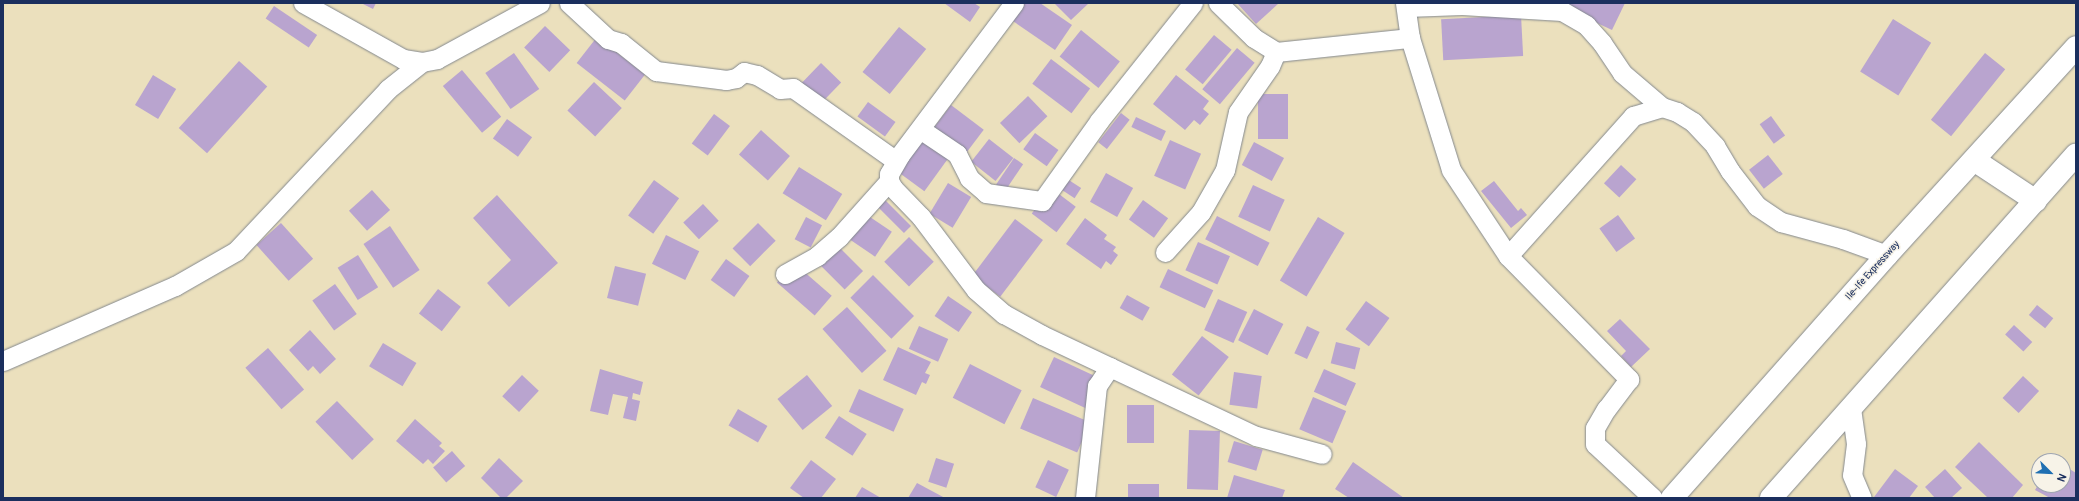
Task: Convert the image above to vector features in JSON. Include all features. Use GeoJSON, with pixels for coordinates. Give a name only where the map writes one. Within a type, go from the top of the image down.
{"type":"FeatureCollection","features":[{"type":"Feature","properties":{"kind":"highway","name":"Ile-Ife Expressway"},"geometry":{"type":"LineString","coordinates":[[1672,498],[1887,255],[2076,47]]}},
{"type":"Feature","properties":{"kind":"highway"},"geometry":{"type":"LineString","coordinates":[[1771,498],[2076,155]]}},
{"type":"Feature","properties":{"kind":"highway"},"geometry":{"type":"LineString","coordinates":[[1974,160],[2036,201]]}},
{"type":"Feature","properties":{"kind":"street"},"geometry":{"type":"LineString","coordinates":[[303,3],[403,59],[422,62],[437,59],[540,3]]}},
{"type":"Feature","properties":{"kind":"street"},"geometry":{"type":"LineString","coordinates":[[569,3],[608,39],[621,43],[656,71],[726,80],[736,78],[744,72],[757,75],[780,89],[793,88],[896,161]]}},
{"type":"Feature","properties":{"kind":"street"},"geometry":{"type":"LineString","coordinates":[[785,274],[817,256],[839,237],[888,181],[889,174],[896,161],[1014,3]]}},
{"type":"Feature","properties":{"kind":"street"},"geometry":{"type":"LineString","coordinates":[[920,129],[957,154],[969,178],[986,193],[1042,201],[1099,121],[1192,3]]}},
{"type":"Feature","properties":{"kind":"street"},"geometry":{"type":"LineString","coordinates":[[1218,3],[1254,38],[1276,52],[1410,38]]}},
{"type":"Feature","properties":{"kind":"street"},"geometry":{"type":"LineString","coordinates":[[1653,498],[1596,444],[1595,428],[1606,409],[1629,379],[1508,256],[1451,170],[1410,38],[1405,5],[1462,5],[1562,11],[1586,25],[1602,43],[1622,74],[1662,107],[1678,112],[1693,122],[1715,146],[1730,171],[1757,206],[1781,222],[1843,239],[1887,255]]}},
{"type":"Feature","properties":{"kind":"street"},"geometry":{"type":"LineString","coordinates":[[1165,252],[1201,212],[1226,170],[1238,112],[1270,66],[1276,52]]}},
{"type":"Feature","properties":{"kind":"street"},"geometry":{"type":"LineString","coordinates":[[3,361],[175,286],[236,251],[388,89],[422,62]]}},
{"type":"Feature","properties":{"kind":"street"},"geometry":{"type":"LineString","coordinates":[[1508,256],[1633,116],[1662,107]]}},
{"type":"Feature","properties":{"kind":"street"},"geometry":{"type":"LineString","coordinates":[[888,181],[921,217],[976,290],[1004,314],[1110,367],[1256,436],[1322,454]]}},
{"type":"Feature","properties":{"kind":"street"},"geometry":{"type":"LineString","coordinates":[[1085,498],[1097,386],[1110,367]]}},
{"type":"Feature","properties":{"kind":"street"},"geometry":{"type":"LineString","coordinates":[[1851,408],[1856,444],[1852,475],[1862,498]]}},
{"type":"Feature","properties":{"kind":"building"},"geometry":{"type":"Polygon","coordinates":[[[361,3],[376,3],[373,9],[361,3]]]}},
{"type":"Feature","properties":{"kind":"building"},"geometry":{"type":"Polygon","coordinates":[[[944,3],[974,3],[980,7],[970,22],[944,3]]]}},
{"type":"Feature","properties":{"kind":"building"},"geometry":{"type":"Polygon","coordinates":[[[1021,3],[1040,3],[1072,25],[1055,50],[1010,19],[1021,3]]]}},
{"type":"Feature","properties":{"kind":"building"},"geometry":{"type":"Polygon","coordinates":[[[1054,3],[1089,3],[1071,20],[1054,3]]]}},
{"type":"Feature","properties":{"kind":"building"},"geometry":{"type":"Polygon","coordinates":[[[1237,3],[1279,3],[1256,24],[1237,3]]]}},
{"type":"Feature","properties":{"kind":"building"},"geometry":{"type":"Polygon","coordinates":[[[1568,3],[1625,3],[1612,30],[1565,8],[1568,3]]]}},
{"type":"Feature","properties":{"kind":"building"},"geometry":{"type":"Polygon","coordinates":[[[274,6],[317,35],[309,48],[266,18],[274,6]]]}},
{"type":"Feature","properties":{"kind":"building"},"geometry":{"type":"Polygon","coordinates":[[[1521,15],[1523,56],[1443,60],[1441,19],[1521,15]]]}},
{"type":"Feature","properties":{"kind":"building"},"geometry":{"type":"Polygon","coordinates":[[[1893,19],[1931,43],[1898,95],[1860,72],[1893,19]]]}},
{"type":"Feature","properties":{"kind":"building"},"geometry":{"type":"Polygon","coordinates":[[[545,26],[570,50],[549,72],[524,48],[545,26]]]}},
{"type":"Feature","properties":{"kind":"building"},"geometry":{"type":"Polygon","coordinates":[[[899,27],[926,49],[890,94],[862,72],[899,27]]]}},
{"type":"Feature","properties":{"kind":"building"},"geometry":{"type":"Polygon","coordinates":[[[1081,30],[1120,61],[1098,88],[1060,56],[1081,30]]]}},
{"type":"Feature","properties":{"kind":"building"},"geometry":{"type":"Polygon","coordinates":[[[1214,35],[1232,50],[1203,84],[1185,69],[1214,35]]]}},
{"type":"Feature","properties":{"kind":"building"},"geometry":{"type":"Polygon","coordinates":[[[597,37],[645,75],[625,101],[577,63],[597,37]]]}},
{"type":"Feature","properties":{"kind":"building"},"geometry":{"type":"Polygon","coordinates":[[[1237,48],[1255,63],[1220,104],[1202,89],[1237,48]]]}},
{"type":"Feature","properties":{"kind":"building"},"geometry":{"type":"Polygon","coordinates":[[[514,53],[539,89],[511,109],[485,73],[514,53]]]}},
{"type":"Feature","properties":{"kind":"building"},"geometry":{"type":"Polygon","coordinates":[[[1985,53],[2005,69],[1951,136],[1931,120],[1985,53]]]}},
{"type":"Feature","properties":{"kind":"building"},"geometry":{"type":"Polygon","coordinates":[[[1051,59],[1090,88],[1071,113],[1032,84],[1051,59]]]}},
{"type":"Feature","properties":{"kind":"building"},"geometry":{"type":"Polygon","coordinates":[[[239,61],[267,86],[207,153],[179,128],[239,61]]]}},
{"type":"Feature","properties":{"kind":"building"},"geometry":{"type":"Polygon","coordinates":[[[821,63],[841,82],[818,106],[798,87],[821,63]]]}},
{"type":"Feature","properties":{"kind":"building"},"geometry":{"type":"Polygon","coordinates":[[[462,70],[501,117],[482,133],[443,86],[462,70]]]}},
{"type":"Feature","properties":{"kind":"building"},"geometry":{"type":"Polygon","coordinates":[[[153,75],[176,89],[158,119],[135,105],[153,75]]]}},
{"type":"Feature","properties":{"kind":"building"},"geometry":{"type":"Polygon","coordinates":[[[1176,75],[1209,101],[1203,109],[1209,114],[1200,125],[1194,120],[1185,130],[1153,104],[1176,75]]]}},
{"type":"Feature","properties":{"kind":"building"},"geometry":{"type":"Polygon","coordinates":[[[594,82],[622,108],[595,136],[567,111],[594,82]]]}},
{"type":"Feature","properties":{"kind":"building"},"geometry":{"type":"Polygon","coordinates":[[[1258,94],[1288,94],[1288,139],[1258,139],[1258,94]]]}},
{"type":"Feature","properties":{"kind":"building"},"geometry":{"type":"Polygon","coordinates":[[[1028,96],[1047,116],[1019,143],[1000,123],[1028,96]]]}},
{"type":"Feature","properties":{"kind":"building"},"geometry":{"type":"Polygon","coordinates":[[[868,102],[896,122],[885,137],[857,117],[868,102]]]}},
{"type":"Feature","properties":{"kind":"building"},"geometry":{"type":"Polygon","coordinates":[[[951,105],[984,130],[967,152],[934,127],[951,105]]]}},
{"type":"Feature","properties":{"kind":"building"},"geometry":{"type":"Polygon","coordinates":[[[1121,113],[1130,120],[1107,149],[1098,142],[1121,113]]]}},
{"type":"Feature","properties":{"kind":"building"},"geometry":{"type":"Polygon","coordinates":[[[714,114],[730,126],[708,156],[692,144],[714,114]]]}},
{"type":"Feature","properties":{"kind":"building"},"geometry":{"type":"Polygon","coordinates":[[[1771,116],[1785,135],[1774,144],[1760,124],[1771,116]]]}},
{"type":"Feature","properties":{"kind":"building"},"geometry":{"type":"Polygon","coordinates":[[[1136,117],[1166,131],[1161,141],[1131,127],[1136,117]]]}},
{"type":"Feature","properties":{"kind":"building"},"geometry":{"type":"Polygon","coordinates":[[[507,119],[532,137],[518,157],[493,138],[507,119]]]}},
{"type":"Feature","properties":{"kind":"building"},"geometry":{"type":"Polygon","coordinates":[[[761,130],[790,156],[768,181],[739,155],[761,130]]]}},
{"type":"Feature","properties":{"kind":"building"},"geometry":{"type":"Polygon","coordinates":[[[1035,133],[1058,150],[1047,166],[1023,149],[1035,133]]]}},
{"type":"Feature","properties":{"kind":"building"},"geometry":{"type":"Polygon","coordinates":[[[989,139],[1013,158],[996,181],[971,162],[989,139]]]}},
{"type":"Feature","properties":{"kind":"building"},"geometry":{"type":"Polygon","coordinates":[[[922,140],[948,159],[924,191],[898,172],[922,140]]]}},
{"type":"Feature","properties":{"kind":"building"},"geometry":{"type":"Polygon","coordinates":[[[1170,140],[1201,154],[1185,189],[1154,176],[1170,140]]]}},
{"type":"Feature","properties":{"kind":"building"},"geometry":{"type":"Polygon","coordinates":[[[1254,142],[1284,158],[1272,181],[1242,165],[1254,142]]]}},
{"type":"Feature","properties":{"kind":"building"},"geometry":{"type":"Polygon","coordinates":[[[1768,155],[1783,174],[1764,189],[1749,170],[1768,155]]]}},
{"type":"Feature","properties":{"kind":"building"},"geometry":{"type":"Polygon","coordinates":[[[1014,158],[1023,164],[1005,191],[996,185],[1014,158]]]}},
{"type":"Feature","properties":{"kind":"building"},"geometry":{"type":"Polygon","coordinates":[[[1621,165],[1636,179],[1619,198],[1604,183],[1621,165]]]}},
{"type":"Feature","properties":{"kind":"building"},"geometry":{"type":"Polygon","coordinates":[[[799,167],[842,194],[826,220],[783,193],[799,167]]]}},
{"type":"Feature","properties":{"kind":"building"},"geometry":{"type":"Polygon","coordinates":[[[1106,173],[1133,188],[1117,217],[1090,202],[1106,173]]]}},
{"type":"Feature","properties":{"kind":"building"},"geometry":{"type":"Polygon","coordinates":[[[1061,175],[1081,188],[1075,198],[1054,185],[1061,175]]]}},
{"type":"Feature","properties":{"kind":"building"},"geometry":{"type":"Polygon","coordinates":[[[654,180],[679,198],[653,234],[628,216],[654,180]]]}},
{"type":"Feature","properties":{"kind":"building"},"geometry":{"type":"Polygon","coordinates":[[[1494,181],[1518,211],[1521,208],[1527,215],[1511,228],[1481,191],[1494,181]]]}},
{"type":"Feature","properties":{"kind":"building"},"geometry":{"type":"Polygon","coordinates":[[[948,183],[971,197],[953,228],[929,214],[948,183]]]}},
{"type":"Feature","properties":{"kind":"building"},"geometry":{"type":"Polygon","coordinates":[[[1253,185],[1285,200],[1270,232],[1238,217],[1253,185]]]}},
{"type":"Feature","properties":{"kind":"building"},"geometry":{"type":"Polygon","coordinates":[[[1051,188],[1076,207],[1056,232],[1032,214],[1051,188]]]}},
{"type":"Feature","properties":{"kind":"building"},"geometry":{"type":"Polygon","coordinates":[[[372,190],[390,210],[367,231],[349,211],[372,190]]]}},
{"type":"Feature","properties":{"kind":"building"},"geometry":{"type":"Polygon","coordinates":[[[497,195],[558,263],[509,307],[487,283],[511,260],[473,218],[497,195]]]}},
{"type":"Feature","properties":{"kind":"building"},"geometry":{"type":"Polygon","coordinates":[[[882,197],[911,226],[904,233],[875,204],[882,197]]]}},
{"type":"Feature","properties":{"kind":"building"},"geometry":{"type":"Polygon","coordinates":[[[1143,200],[1168,218],[1154,238],[1129,219],[1143,200]]]}},
{"type":"Feature","properties":{"kind":"building"},"geometry":{"type":"Polygon","coordinates":[[[703,204],[719,221],[699,239],[683,222],[703,204]]]}},
{"type":"Feature","properties":{"kind":"building"},"geometry":{"type":"Polygon","coordinates":[[[867,215],[892,232],[875,257],[850,240],[867,215]]]}},
{"type":"Feature","properties":{"kind":"building"},"geometry":{"type":"Polygon","coordinates":[[[1618,215],[1635,238],[1616,252],[1599,229],[1618,215]]]}},
{"type":"Feature","properties":{"kind":"building"},"geometry":{"type":"Polygon","coordinates":[[[1217,216],[1270,243],[1258,266],[1205,239],[1217,216]]]}},
{"type":"Feature","properties":{"kind":"building"},"geometry":{"type":"Polygon","coordinates":[[[806,217],[822,225],[811,247],[795,239],[806,217]]]}},
{"type":"Feature","properties":{"kind":"building"},"geometry":{"type":"Polygon","coordinates":[[[1318,217],[1345,233],[1306,296],[1280,280],[1318,217]]]}},
{"type":"Feature","properties":{"kind":"building"},"geometry":{"type":"Polygon","coordinates":[[[1085,218],[1107,235],[1104,239],[1116,247],[1113,251],[1118,255],[1111,265],[1106,261],[1101,269],[1066,244],[1085,218]]]}},
{"type":"Feature","properties":{"kind":"building"},"geometry":{"type":"Polygon","coordinates":[[[1015,219],[1043,240],[1000,297],[972,276],[1015,219]]]}},
{"type":"Feature","properties":{"kind":"building"},"geometry":{"type":"Polygon","coordinates":[[[281,223],[313,259],[289,281],[256,245],[281,223]]]}},
{"type":"Feature","properties":{"kind":"building"},"geometry":{"type":"Polygon","coordinates":[[[758,223],[776,241],[750,266],[733,248],[758,223]]]}},
{"type":"Feature","properties":{"kind":"building"},"geometry":{"type":"Polygon","coordinates":[[[390,226],[420,270],[393,288],[363,244],[390,226]]]}},
{"type":"Feature","properties":{"kind":"building"},"geometry":{"type":"Polygon","coordinates":[[[666,235],[699,251],[685,280],[652,264],[666,235]]]}},
{"type":"Feature","properties":{"kind":"building"},"geometry":{"type":"Polygon","coordinates":[[[909,237],[934,262],[909,286],[884,262],[909,237]]]}},
{"type":"Feature","properties":{"kind":"building"},"geometry":{"type":"Polygon","coordinates":[[[1198,242],[1230,256],[1217,285],[1185,270],[1198,242]]]}},
{"type":"Feature","properties":{"kind":"building"},"geometry":{"type":"Polygon","coordinates":[[[839,247],[863,271],[845,289],[821,265],[839,247]]]}},
{"type":"Feature","properties":{"kind":"building"},"geometry":{"type":"Polygon","coordinates":[[[358,255],[378,287],[358,300],[338,268],[358,255]]]}},
{"type":"Feature","properties":{"kind":"building"},"geometry":{"type":"Polygon","coordinates":[[[726,259],[749,276],[734,297],[711,280],[726,259]]]}},
{"type":"Feature","properties":{"kind":"building"},"geometry":{"type":"Polygon","coordinates":[[[794,263],[832,296],[815,315],[777,283],[794,263]]]}},
{"type":"Feature","properties":{"kind":"building"},"geometry":{"type":"Polygon","coordinates":[[[615,266],[646,274],[638,306],[607,298],[615,266]]]}},
{"type":"Feature","properties":{"kind":"building"},"geometry":{"type":"Polygon","coordinates":[[[1168,269],[1213,290],[1205,308],[1160,287],[1168,269]]]}},
{"type":"Feature","properties":{"kind":"building"},"geometry":{"type":"Polygon","coordinates":[[[873,275],[914,316],[891,339],[850,298],[873,275]]]}},
{"type":"Feature","properties":{"kind":"building"},"geometry":{"type":"Polygon","coordinates":[[[335,284],[357,314],[334,330],[312,300],[335,284]]]}},
{"type":"Feature","properties":{"kind":"building"},"geometry":{"type":"Polygon","coordinates":[[[438,289],[461,307],[442,331],[419,313],[438,289]]]}},
{"type":"Feature","properties":{"kind":"building"},"geometry":{"type":"Polygon","coordinates":[[[1127,295],[1150,308],[1142,321],[1120,308],[1127,295]]]}},
{"type":"Feature","properties":{"kind":"building"},"geometry":{"type":"Polygon","coordinates":[[[948,296],[972,312],[959,332],[935,316],[948,296]]]}},
{"type":"Feature","properties":{"kind":"building"},"geometry":{"type":"Polygon","coordinates":[[[1218,299],[1247,312],[1233,343],[1204,330],[1218,299]]]}},
{"type":"Feature","properties":{"kind":"building"},"geometry":{"type":"Polygon","coordinates":[[[1366,301],[1389,318],[1369,346],[1345,329],[1366,301]]]}},
{"type":"Feature","properties":{"kind":"building"},"geometry":{"type":"Polygon","coordinates":[[[2037,305],[2053,318],[2045,328],[2029,315],[2037,305]]]}},
{"type":"Feature","properties":{"kind":"building"},"geometry":{"type":"Polygon","coordinates":[[[847,307],[886,351],[862,373],[822,329],[847,307]]]}},
{"type":"Feature","properties":{"kind":"building"},"geometry":{"type":"Polygon","coordinates":[[[1254,309],[1283,324],[1268,355],[1238,340],[1254,309]]]}},
{"type":"Feature","properties":{"kind":"building"},"geometry":{"type":"Polygon","coordinates":[[[1620,319],[1650,349],[1631,367],[1621,356],[1626,351],[1607,331],[1620,319]]]}},
{"type":"Feature","properties":{"kind":"building"},"geometry":{"type":"Polygon","coordinates":[[[2014,325],[2032,342],[2023,352],[2005,335],[2014,325]]]}},
{"type":"Feature","properties":{"kind":"building"},"geometry":{"type":"Polygon","coordinates":[[[919,326],[948,339],[938,362],[909,349],[919,326]]]}},
{"type":"Feature","properties":{"kind":"building"},"geometry":{"type":"Polygon","coordinates":[[[1307,326],[1320,332],[1307,359],[1294,353],[1307,326]]]}},
{"type":"Feature","properties":{"kind":"building"},"geometry":{"type":"Polygon","coordinates":[[[310,330],[336,359],[320,374],[313,366],[308,371],[289,350],[310,330]]]}},
{"type":"Feature","properties":{"kind":"building"},"geometry":{"type":"Polygon","coordinates":[[[1202,336],[1229,357],[1199,396],[1172,375],[1202,336]]]}},
{"type":"Feature","properties":{"kind":"building"},"geometry":{"type":"Polygon","coordinates":[[[1336,342],[1360,348],[1355,369],[1331,363],[1336,342]]]}},
{"type":"Feature","properties":{"kind":"building"},"geometry":{"type":"Polygon","coordinates":[[[383,343],[416,363],[403,386],[369,366],[383,343]]]}},
{"type":"Feature","properties":{"kind":"building"},"geometry":{"type":"Polygon","coordinates":[[[898,347],[931,362],[925,373],[930,375],[926,384],[922,382],[916,395],[883,380],[898,347]]]}},
{"type":"Feature","properties":{"kind":"building"},"geometry":{"type":"Polygon","coordinates":[[[268,348],[304,390],[281,409],[245,368],[268,348]]]}},
{"type":"Feature","properties":{"kind":"building"},"geometry":{"type":"Polygon","coordinates":[[[1054,357],[1103,380],[1089,410],[1040,387],[1054,357]]]}},
{"type":"Feature","properties":{"kind":"building"},"geometry":{"type":"Polygon","coordinates":[[[970,364],[1022,390],[1004,424],[953,398],[970,364]]]}},
{"type":"Feature","properties":{"kind":"building"},"geometry":{"type":"Polygon","coordinates":[[[600,369],[643,382],[640,395],[633,393],[632,399],[640,401],[636,421],[623,418],[628,397],[613,394],[608,415],[590,411],[600,369]]]}},
{"type":"Feature","properties":{"kind":"building"},"geometry":{"type":"Polygon","coordinates":[[[1324,369],[1356,383],[1346,406],[1314,392],[1324,369]]]}},
{"type":"Feature","properties":{"kind":"building"},"geometry":{"type":"Polygon","coordinates":[[[1234,372],[1262,376],[1257,409],[1229,405],[1234,372]]]}},
{"type":"Feature","properties":{"kind":"building"},"geometry":{"type":"Polygon","coordinates":[[[522,375],[539,391],[519,412],[502,396],[522,375]]]}},
{"type":"Feature","properties":{"kind":"building"},"geometry":{"type":"Polygon","coordinates":[[[807,375],[832,406],[803,430],[777,399],[807,375]]]}},
{"type":"Feature","properties":{"kind":"building"},"geometry":{"type":"Polygon","coordinates":[[[2023,376],[2039,391],[2019,413],[2003,398],[2023,376]]]}},
{"type":"Feature","properties":{"kind":"building"},"geometry":{"type":"Polygon","coordinates":[[[859,389],[904,409],[894,432],[849,412],[859,389]]]}},
{"type":"Feature","properties":{"kind":"building"},"geometry":{"type":"Polygon","coordinates":[[[1313,397],[1346,411],[1332,443],[1299,429],[1313,397]]]}},
{"type":"Feature","properties":{"kind":"building"},"geometry":{"type":"Polygon","coordinates":[[[1033,398],[1090,422],[1077,453],[1020,428],[1033,398]]]}},
{"type":"Feature","properties":{"kind":"building"},"geometry":{"type":"Polygon","coordinates":[[[337,401],[374,439],[352,460],[315,422],[337,401]]]}},
{"type":"Feature","properties":{"kind":"building"},"geometry":{"type":"Polygon","coordinates":[[[1127,405],[1154,405],[1154,443],[1127,443],[1127,405]]]}},
{"type":"Feature","properties":{"kind":"building"},"geometry":{"type":"Polygon","coordinates":[[[738,409],[767,426],[758,442],[728,425],[738,409]]]}},
{"type":"Feature","properties":{"kind":"building"},"geometry":{"type":"Polygon","coordinates":[[[839,416],[867,434],[853,456],[825,438],[839,416]]]}},
{"type":"Feature","properties":{"kind":"building"},"geometry":{"type":"Polygon","coordinates":[[[415,419],[442,443],[439,446],[445,451],[433,464],[428,459],[423,464],[396,441],[415,419]]]}},
{"type":"Feature","properties":{"kind":"building"},"geometry":{"type":"Polygon","coordinates":[[[1189,430],[1220,431],[1218,490],[1187,489],[1189,430]]]}},
{"type":"Feature","properties":{"kind":"building"},"geometry":{"type":"Polygon","coordinates":[[[1234,441],[1263,450],[1256,471],[1228,462],[1234,441]]]}},
{"type":"Feature","properties":{"kind":"building"},"geometry":{"type":"Polygon","coordinates":[[[1979,442],[2023,485],[2012,498],[1988,498],[1955,467],[1979,442]]]}},
{"type":"Feature","properties":{"kind":"building"},"geometry":{"type":"Polygon","coordinates":[[[452,451],[465,466],[446,482],[433,467],[452,451]]]}},
{"type":"Feature","properties":{"kind":"building"},"geometry":{"type":"Polygon","coordinates":[[[499,458],[523,481],[506,498],[501,498],[481,478],[499,458]]]}},
{"type":"Feature","properties":{"kind":"building"},"geometry":{"type":"Polygon","coordinates":[[[936,458],[954,464],[946,488],[928,482],[936,458]]]}},
{"type":"Feature","properties":{"kind":"building"},"geometry":{"type":"Polygon","coordinates":[[[811,460],[836,479],[821,498],[804,498],[790,488],[811,460]]]}},
{"type":"Feature","properties":{"kind":"building"},"geometry":{"type":"Polygon","coordinates":[[[1048,460],[1069,470],[1056,497],[1035,487],[1048,460]]]}},
{"type":"Feature","properties":{"kind":"building"},"geometry":{"type":"Polygon","coordinates":[[[1353,462],[1404,498],[1349,498],[1335,489],[1353,462]]]}},
{"type":"Feature","properties":{"kind":"building"},"geometry":{"type":"Polygon","coordinates":[[[1895,469],[1918,486],[1909,498],[1874,497],[1895,469]]]}},
{"type":"Feature","properties":{"kind":"building"},"geometry":{"type":"Polygon","coordinates":[[[1945,469],[1962,488],[1951,498],[1935,498],[1925,487],[1945,469]]]}},
{"type":"Feature","properties":{"kind":"building"},"geometry":{"type":"Polygon","coordinates":[[[2071,470],[2076,473],[2076,498],[2050,498],[2041,493],[2071,493],[2071,470]]]}},
{"type":"Feature","properties":{"kind":"building"},"geometry":{"type":"Polygon","coordinates":[[[1234,475],[1285,490],[1282,498],[1227,498],[1234,475]]]}},
{"type":"Feature","properties":{"kind":"building"},"geometry":{"type":"Polygon","coordinates":[[[917,483],[945,498],[908,498],[917,483]]]}},
{"type":"Feature","properties":{"kind":"building"},"geometry":{"type":"Polygon","coordinates":[[[1128,484],[1159,484],[1159,498],[1128,498],[1128,484]]]}},
{"type":"Feature","properties":{"kind":"building"},"geometry":{"type":"Polygon","coordinates":[[[862,487],[881,498],[855,498],[862,487]]]}}]}
